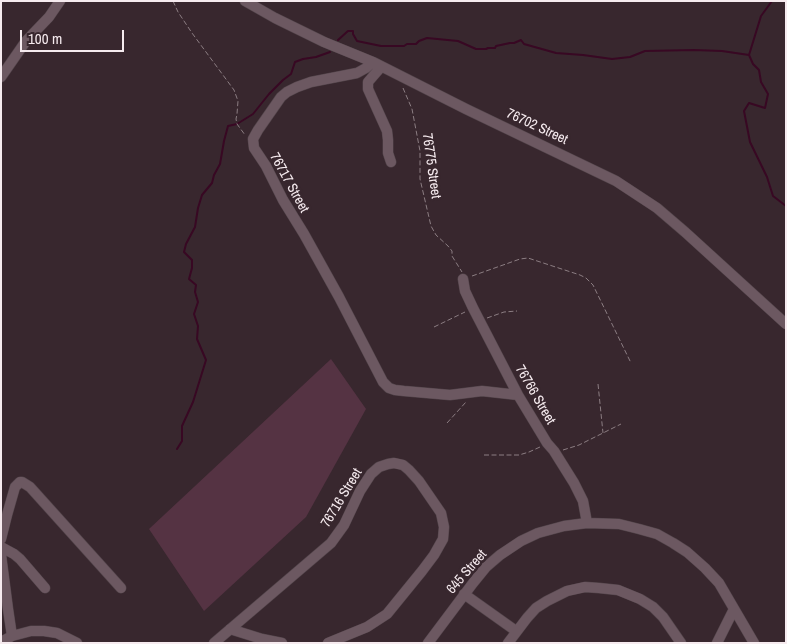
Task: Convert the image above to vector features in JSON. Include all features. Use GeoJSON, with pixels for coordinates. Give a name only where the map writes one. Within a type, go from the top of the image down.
{"type":"FeatureCollection","features":[{"type":"Feature","properties":{"kind":"street"},"geometry":{"type":"LineString","coordinates":[[1,77],[26,40],[49,17],[60,1]]}},
{"type":"Feature","properties":{"kind":"street","name":"76702 Street"},"geometry":{"type":"LineString","coordinates":[[245,1],[324,42],[377,65],[587,166],[638,194],[686,232],[786,324]]}},
{"type":"Feature","properties":{"kind":"street"},"geometry":{"type":"LineString","coordinates":[[377,65],[368,82],[368,89],[387,131],[388,152],[391,162]]}},
{"type":"Feature","properties":{"kind":"street","name":"76717 Street"},"geometry":{"type":"LineString","coordinates":[[377,65],[357,73],[311,82],[287,92],[281,97],[258,130],[253,139],[254,148],[266,166],[283,200],[339,297],[383,382],[389,388],[395,390],[450,395],[474,392]]}},
{"type":"Feature","properties":{"kind":"street","name":"76766 Street"},"geometry":{"type":"LineString","coordinates":[[463,279],[465,291],[472,308],[518,395],[574,483],[583,501],[587,523]]}},
{"type":"Feature","properties":{"kind":"street"},"geometry":{"type":"LineString","coordinates":[[474,392],[518,395]]}},
{"type":"Feature","properties":{"kind":"street","name":"76716 Street"},"geometry":{"type":"LineString","coordinates":[[214,643],[331,543],[344,524],[360,491],[371,474],[379,467],[388,464],[402,465],[419,481],[441,512],[444,527],[443,539],[434,555],[387,614],[367,627],[328,643]]}},
{"type":"Feature","properties":{"kind":"street"},"geometry":{"type":"LineString","coordinates":[[1,539],[15,487],[22,482],[30,487],[121,588]]}},
{"type":"Feature","properties":{"kind":"street","name":"645 Street"},"geometry":{"type":"LineString","coordinates":[[428,643],[486,567],[500,555],[521,541],[538,533],[553,528],[587,523],[619,524],[639,528],[656,534],[687,552],[718,583],[754,643]]}},
{"type":"Feature","properties":{"kind":"street"},"geometry":{"type":"LineString","coordinates":[[1,547],[20,559],[45,588]]}},
{"type":"Feature","properties":{"kind":"street"},"geometry":{"type":"LineString","coordinates":[[1,555],[4,607],[12,636]]}},
{"type":"Feature","properties":{"kind":"street"},"geometry":{"type":"LineString","coordinates":[[508,643],[536,608],[567,591],[585,588],[618,590],[640,599],[653,607],[663,617],[681,643]]}},
{"type":"Feature","properties":{"kind":"street"},"geometry":{"type":"LineString","coordinates":[[464,594],[516,631]]}},
{"type":"Feature","properties":{"kind":"street"},"geometry":{"type":"LineString","coordinates":[[717,643],[734,609]]}},
{"type":"Feature","properties":{"kind":"street"},"geometry":{"type":"LineString","coordinates":[[230,629],[260,641],[282,643]]}},
{"type":"Feature","properties":{"kind":"street"},"geometry":{"type":"LineString","coordinates":[[1,642],[12,636],[44,630],[66,636],[78,643]]}},
{"type":"Feature","properties":{"kind":"path"},"geometry":{"type":"LineString","coordinates":[[174,1],[178,12],[192,33],[234,90],[238,101],[237,124],[245,135]]}},
{"type":"Feature","properties":{"kind":"path","name":"76775 Street"},"geometry":{"type":"LineString","coordinates":[[396,74],[412,109],[420,151],[420,179],[431,226],[436,235],[452,251],[452,256],[463,274],[463,279]]}},
{"type":"Feature","properties":{"kind":"path"},"geometry":{"type":"LineString","coordinates":[[463,279],[520,259],[528,258],[586,278],[593,285],[630,363]]}},
{"type":"Feature","properties":{"kind":"path"},"geometry":{"type":"LineString","coordinates":[[434,327],[472,308]]}},
{"type":"Feature","properties":{"kind":"path"},"geometry":{"type":"LineString","coordinates":[[479,320],[504,312],[517,311]]}},
{"type":"Feature","properties":{"kind":"path"},"geometry":{"type":"LineString","coordinates":[[598,384],[603,434]]}},
{"type":"Feature","properties":{"kind":"path"},"geometry":{"type":"LineString","coordinates":[[447,423],[474,392]]}},
{"type":"Feature","properties":{"kind":"path"},"geometry":{"type":"LineString","coordinates":[[484,455],[520,455],[551,447],[579,445],[620,424]]}},
{"type":"Feature","properties":{"kind":"shaded area"},"geometry":{"type":"Polygon","coordinates":[[[331,359],[366,409],[306,517],[204,611],[149,529],[331,359]]]}},
{"type":"Feature","properties":{"kind":"waterway"},"geometry":{"type":"LineString","coordinates":[[772,1],[761,16],[749,55],[753,64],[759,70],[761,82],[768,94],[765,108],[749,103],[744,111],[750,142],[767,177],[773,196],[786,206]]}},
{"type":"Feature","properties":{"kind":"waterway"},"geometry":{"type":"LineString","coordinates":[[338,40],[348,31],[353,31],[357,41],[381,46],[416,44],[427,38],[458,41],[476,49],[486,49],[521,40],[524,44],[556,53],[612,59],[630,57],[645,51],[722,51],[749,55]]}},
{"type":"Feature","properties":{"kind":"waterway"},"geometry":{"type":"LineString","coordinates":[[177,449],[182,441],[182,426],[193,402],[206,360],[197,339],[198,326],[194,314],[198,302],[195,292],[196,285],[189,279],[192,260],[184,252],[195,227],[202,195],[212,183],[220,164],[228,126],[237,124],[253,114],[269,94],[291,74],[295,62],[330,52]]}}]}
